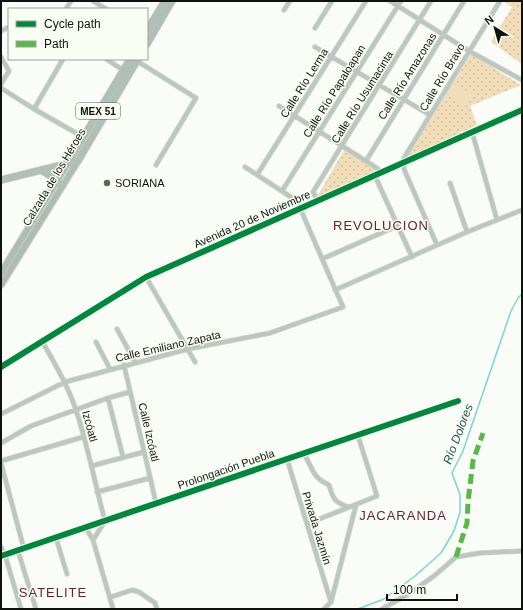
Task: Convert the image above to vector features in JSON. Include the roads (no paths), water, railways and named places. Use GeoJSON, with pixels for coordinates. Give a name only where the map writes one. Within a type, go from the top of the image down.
{"type":"FeatureCollection","features":[{"type":"Feature","properties":{"kind":"main road"},"geometry":{"type":"LineString","coordinates":[[148,28],[165,1]]}},
{"type":"Feature","properties":{"kind":"main road"},"geometry":{"type":"LineString","coordinates":[[148,42],[172,1]]}},
{"type":"Feature","properties":{"kind":"main road","name":"Calzada de los Héroes"},"geometry":{"type":"LineString","coordinates":[[68,164],[123,70],[135,60]]}},
{"type":"Feature","properties":{"kind":"main road","name":"Calzada de los Héroes"},"geometry":{"type":"LineString","coordinates":[[78,161],[135,60]]}},
{"type":"Feature","properties":{"kind":"main road"},"geometry":{"type":"LineString","coordinates":[[1,180],[78,161]]}},
{"type":"Feature","properties":{"kind":"main road"},"geometry":{"type":"LineString","coordinates":[[41,170],[60,184]]}},
{"type":"Feature","properties":{"kind":"street"},"geometry":{"type":"LineString","coordinates":[[284,10],[290,1]]}},
{"type":"Feature","properties":{"kind":"street"},"geometry":{"type":"LineString","coordinates":[[315,28],[332,1]]}},
{"type":"Feature","properties":{"kind":"street","name":"Calle Río Lerma"},"geometry":{"type":"LineString","coordinates":[[257,175],[366,1]]}},
{"type":"Feature","properties":{"kind":"street"},"geometry":{"type":"LineString","coordinates":[[390,1],[469,51],[522,80]]}},
{"type":"Feature","properties":{"kind":"street","name":"Calle Río Papaloapan"},"geometry":{"type":"LineString","coordinates":[[282,191],[401,1]]}},
{"type":"Feature","properties":{"kind":"street","name":"Calle Río Usumacinta"},"geometry":{"type":"LineString","coordinates":[[318,202],[313,192],[431,1]]}},
{"type":"Feature","properties":{"kind":"street","name":"Calle Río Amazonas"},"geometry":{"type":"LineString","coordinates":[[366,161],[464,1]]}},
{"type":"Feature","properties":{"kind":"street","name":"Calle Río Bravo"},"geometry":{"type":"LineString","coordinates":[[403,164],[404,158],[500,1]]}},
{"type":"Feature","properties":{"kind":"street"},"geometry":{"type":"LineString","coordinates":[[96,2],[105,8]]}},
{"type":"Feature","properties":{"kind":"street"},"geometry":{"type":"LineString","coordinates":[[316,47],[430,115]]}},
{"type":"Feature","properties":{"kind":"street"},"geometry":{"type":"LineString","coordinates":[[1,57],[9,71],[1,84]]}},
{"type":"Feature","properties":{"kind":"street"},"geometry":{"type":"LineString","coordinates":[[34,109],[63,60]]}},
{"type":"Feature","properties":{"kind":"street"},"geometry":{"type":"LineString","coordinates":[[108,60],[123,70]]}},
{"type":"Feature","properties":{"kind":"street"},"geometry":{"type":"LineString","coordinates":[[135,60],[196,98],[156,165]]}},
{"type":"Feature","properties":{"kind":"street"},"geometry":{"type":"LineString","coordinates":[[1,88],[34,109],[83,136]]}},
{"type":"Feature","properties":{"kind":"street"},"geometry":{"type":"LineString","coordinates":[[279,106],[378,169],[377,175],[397,226],[412,257]]}},
{"type":"Feature","properties":{"kind":"street","name":"Avenida 20 de Noviembre"},"geometry":{"type":"LineString","coordinates":[[1,366],[146,277],[318,202],[522,110]]}},
{"type":"Feature","properties":{"kind":"street"},"geometry":{"type":"LineString","coordinates":[[472,132],[497,220]]}},
{"type":"Feature","properties":{"kind":"street","name":"Calzada de los Héroes"},"geometry":{"type":"LineString","coordinates":[[1,274],[60,184],[78,161]]}},
{"type":"Feature","properties":{"kind":"street","name":"Calzada de los Héroes"},"geometry":{"type":"LineString","coordinates":[[1,285],[60,184],[68,164]]}},
{"type":"Feature","properties":{"kind":"street"},"geometry":{"type":"LineString","coordinates":[[403,164],[437,245]]}},
{"type":"Feature","properties":{"kind":"street"},"geometry":{"type":"LineString","coordinates":[[245,167],[297,201],[335,290],[467,232],[522,210]]}},
{"type":"Feature","properties":{"kind":"street"},"geometry":{"type":"LineString","coordinates":[[450,183],[467,232]]}},
{"type":"Feature","properties":{"kind":"street"},"geometry":{"type":"LineString","coordinates":[[322,259],[397,226]]}},
{"type":"Feature","properties":{"kind":"street"},"geometry":{"type":"LineString","coordinates":[[146,277],[195,362]]}},
{"type":"Feature","properties":{"kind":"street","name":"Calle Emiliano Zapata"},"geometry":{"type":"LineString","coordinates":[[1,414],[65,382],[134,362],[188,349],[270,333],[343,306],[335,290]]}},
{"type":"Feature","properties":{"kind":"street"},"geometry":{"type":"LineString","coordinates":[[117,329],[134,362]]}},
{"type":"Feature","properties":{"kind":"street","name":"Izcóatl"},"geometry":{"type":"LineString","coordinates":[[42,341],[65,382],[76,410],[105,521]]}},
{"type":"Feature","properties":{"kind":"street"},"geometry":{"type":"LineString","coordinates":[[96,342],[110,369]]}},
{"type":"Feature","properties":{"kind":"street","name":"Calle Izcóatl"},"geometry":{"type":"LineString","coordinates":[[124,365],[156,503]]}},
{"type":"Feature","properties":{"kind":"street"},"geometry":{"type":"LineString","coordinates":[[1,443],[31,426],[108,398],[130,392]]}},
{"type":"Feature","properties":{"kind":"street"},"geometry":{"type":"LineString","coordinates":[[108,398],[123,457]]}},
{"type":"Feature","properties":{"kind":"street","name":"Prolongación Puebla"},"geometry":{"type":"LineString","coordinates":[[3,556],[458,401]]}},
{"type":"Feature","properties":{"kind":"street"},"geometry":{"type":"LineString","coordinates":[[307,524],[378,496],[359,440],[356,436]]}},
{"type":"Feature","properties":{"kind":"street"},"geometry":{"type":"LineString","coordinates":[[24,549],[1,462],[84,437]]}},
{"type":"Feature","properties":{"kind":"street"},"geometry":{"type":"LineString","coordinates":[[91,466],[144,452]]}},
{"type":"Feature","properties":{"kind":"street"},"geometry":{"type":"LineString","coordinates":[[303,453],[308,459],[312,471],[319,480],[329,485],[333,498],[341,505],[350,507]]}},
{"type":"Feature","properties":{"kind":"street","name":"Privada Jazmín"},"geometry":{"type":"LineString","coordinates":[[287,459],[331,602]]}},
{"type":"Feature","properties":{"kind":"street"},"geometry":{"type":"LineString","coordinates":[[97,492],[150,478]]}},
{"type":"Feature","properties":{"kind":"street"},"geometry":{"type":"LineString","coordinates":[[324,609],[331,602],[356,504]]}},
{"type":"Feature","properties":{"kind":"street"},"geometry":{"type":"LineString","coordinates":[[93,540],[105,521]]}},
{"type":"Feature","properties":{"kind":"street"},"geometry":{"type":"LineString","coordinates":[[86,528],[93,540],[114,609]]}},
{"type":"Feature","properties":{"kind":"street"},"geometry":{"type":"LineString","coordinates":[[56,538],[67,574]]}},
{"type":"Feature","properties":{"kind":"street"},"geometry":{"type":"LineString","coordinates":[[1,547],[21,609]]}},
{"type":"Feature","properties":{"kind":"street"},"geometry":{"type":"LineString","coordinates":[[18,551],[36,609]]}},
{"type":"Feature","properties":{"kind":"street"},"geometry":{"type":"LineString","coordinates":[[382,609],[416,589],[456,557],[480,553],[522,551]]}},
{"type":"Feature","properties":{"kind":"street"},"geometry":{"type":"LineString","coordinates":[[110,597],[132,590],[139,592],[156,603],[157,609]]}},
{"type":"Feature","properties":{"kind":"waterway","name":"Río Dolores"},"geometry":{"type":"LineString","coordinates":[[358,609],[384,599],[415,576],[441,553],[454,531],[460,512],[460,495],[452,473],[463,451],[511,311],[522,294]]}},
{"type":"Feature","properties":{"kind":"place","name":"SORIANA"},"geometry":{"type":"Point","coordinates":[107,183]}},
{"type":"Feature","properties":{"kind":"district","name":"REVOLUCION"},"geometry":{"type":"Point","coordinates":[381,225]}},
{"type":"Feature","properties":{"kind":"district","name":"JACARANDA"},"geometry":{"type":"Point","coordinates":[403,515]}},
{"type":"Feature","properties":{"kind":"district","name":"SATELITE"},"geometry":{"type":"Point","coordinates":[53,592]}}]}
